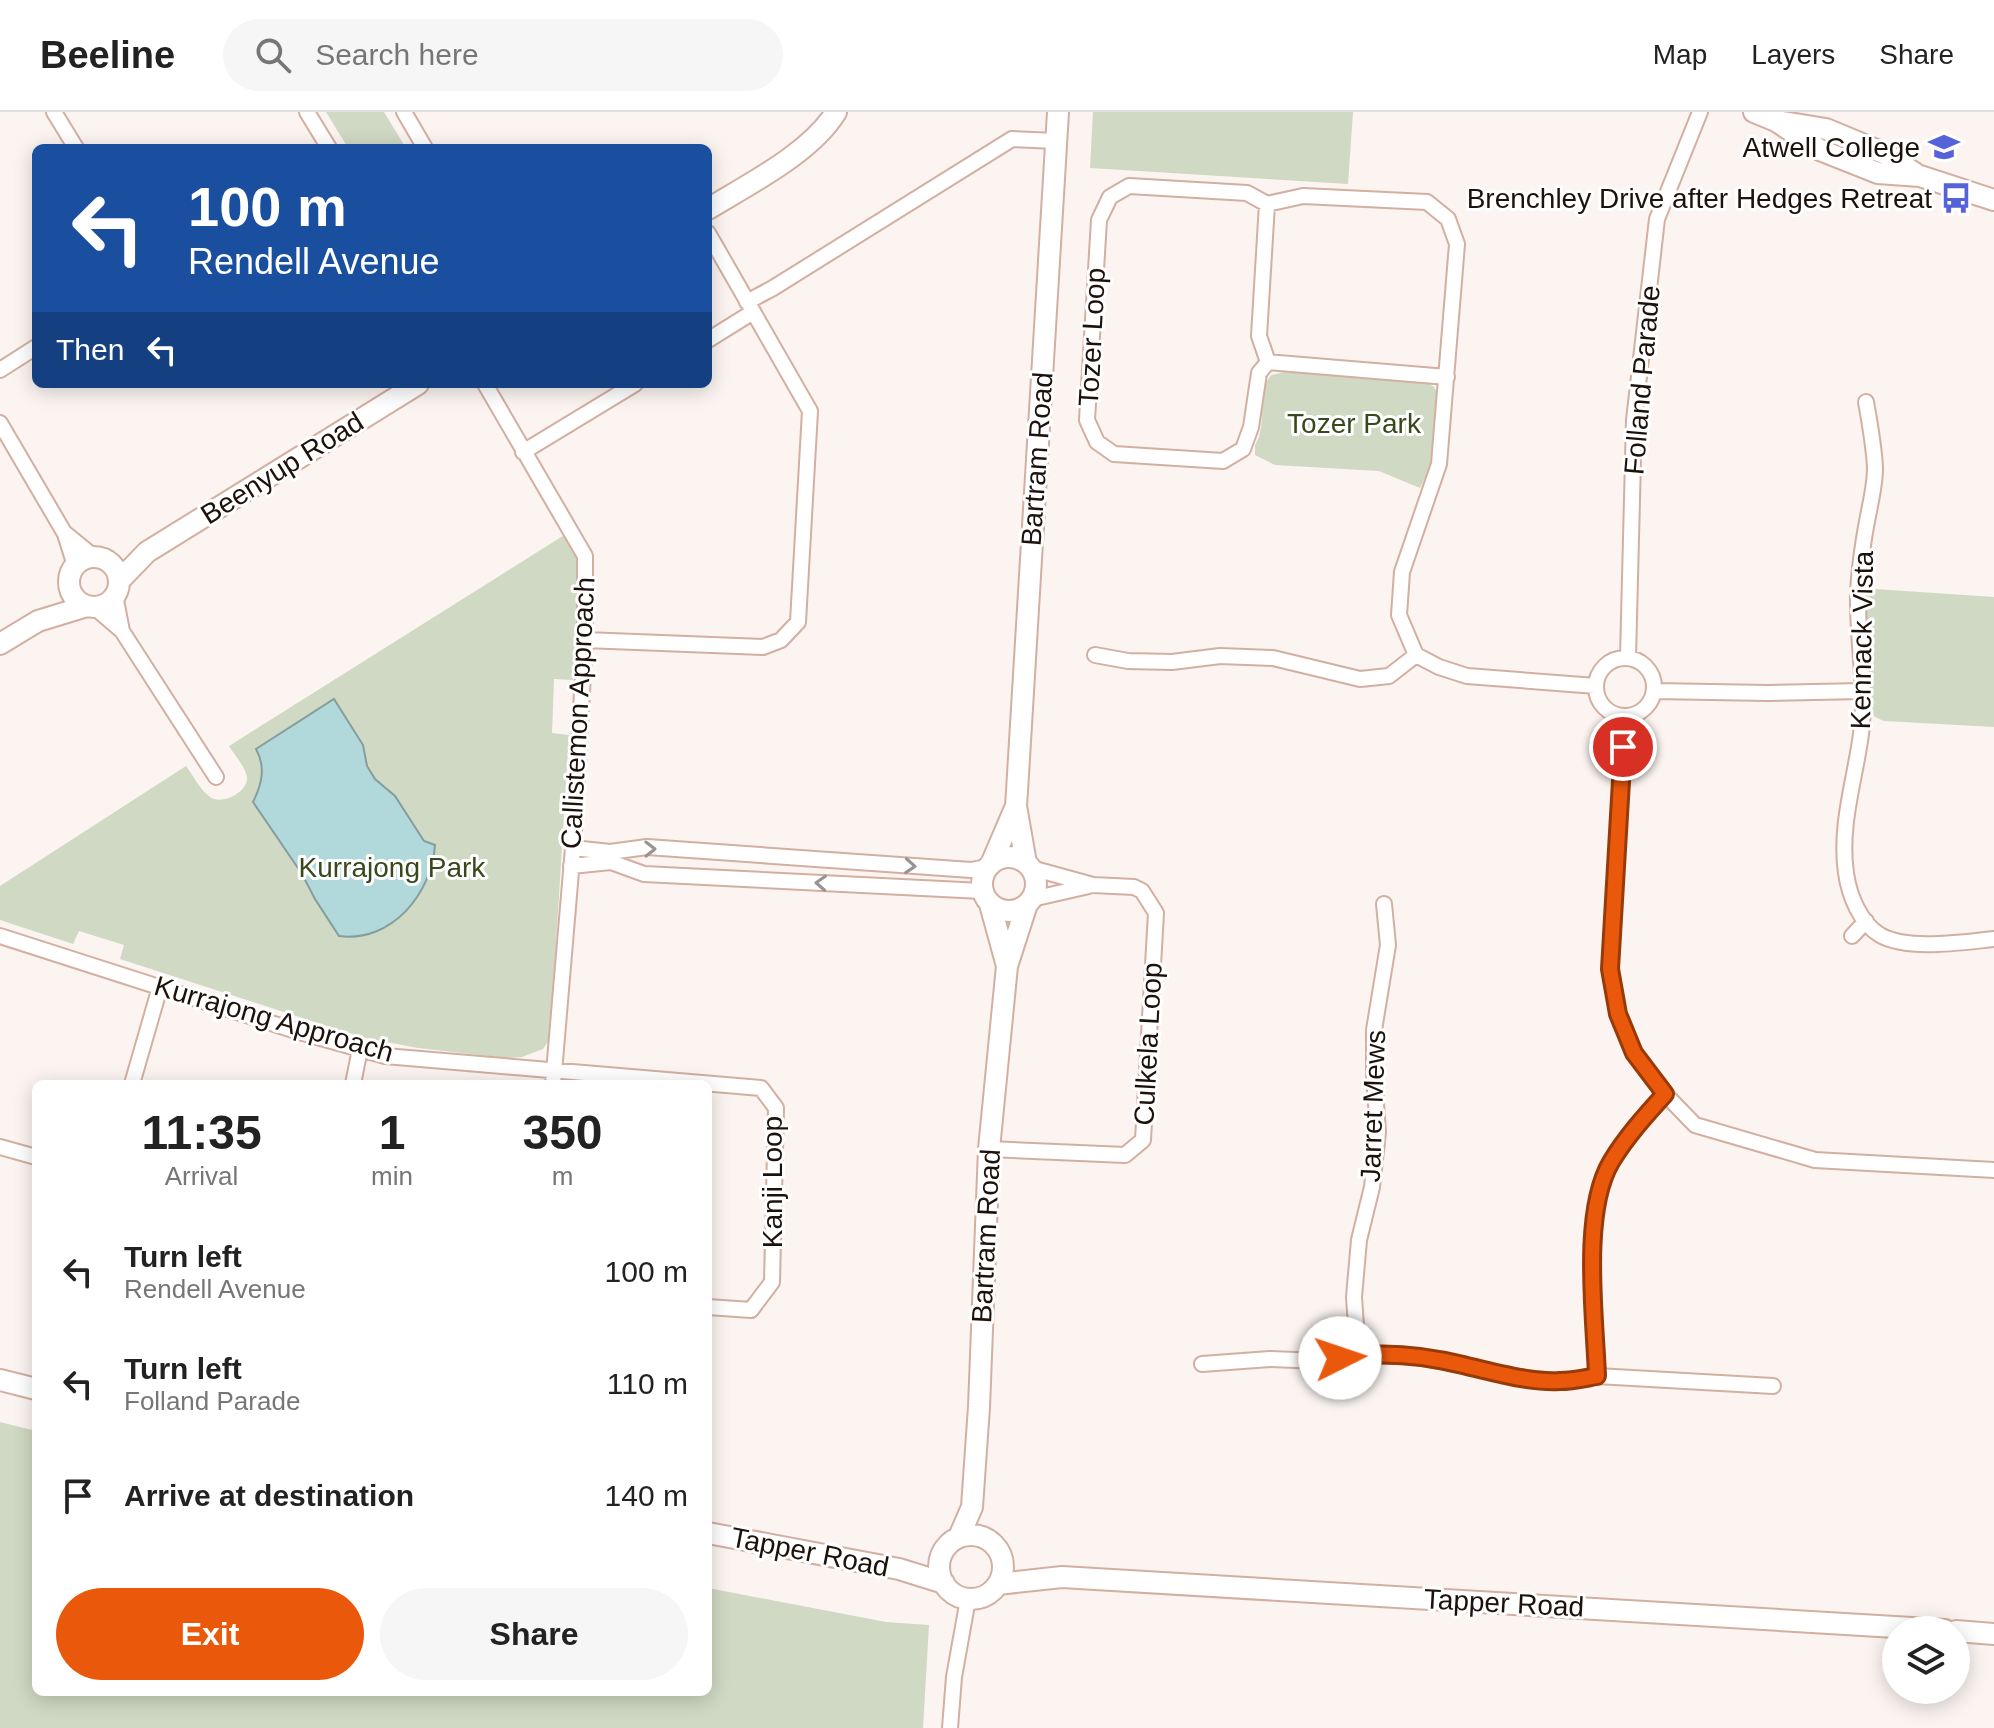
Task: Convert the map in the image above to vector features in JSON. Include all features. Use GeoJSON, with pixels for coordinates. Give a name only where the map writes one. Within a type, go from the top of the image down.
{"type":"FeatureCollection","features":[{"type":"Feature","properties":{"kind":"street"},"geometry":{"type":"LineString","coordinates":[[54,112],[74,144]]}},
{"type":"Feature","properties":{"kind":"street"},"geometry":{"type":"LineString","coordinates":[[307,112],[327,144]]}},
{"type":"Feature","properties":{"kind":"street"},"geometry":{"type":"LineString","coordinates":[[712,207],[784,162],[827,127],[836,112]]}},
{"type":"Feature","properties":{"kind":"street","name":"Bartram Road"},"geometry":{"type":"LineString","coordinates":[[1029,866],[1016,806],[1058,112]]}},
{"type":"Feature","properties":{"kind":"street","name":"Folland Parade"},"geometry":{"type":"LineString","coordinates":[[1628,657],[1634,420],[1657,219],[1700,112]]}},
{"type":"Feature","properties":{"kind":"street"},"geometry":{"type":"LineString","coordinates":[[1754,112],[1776,121],[1826,129],[1878,173],[1920,176],[1994,200]]}},
{"type":"Feature","properties":{"kind":"street"},"geometry":{"type":"LineString","coordinates":[[411,115],[423,144]]}},
{"type":"Feature","properties":{"kind":"street"},"geometry":{"type":"LineString","coordinates":[[712,337],[813,263],[1012,139],[1056,141]]}},
{"type":"Feature","properties":{"kind":"street","name":"Tozer Loop"},"geometry":{"type":"LineString","coordinates":[[1267,204],[1247,193],[1129,186],[1110,197],[1099,220],[1087,420],[1097,442],[1114,454],[1223,461],[1243,449],[1251,427],[1259,373],[1268,362]]}},
{"type":"Feature","properties":{"kind":"street"},"geometry":{"type":"LineString","coordinates":[[1447,377],[1268,362],[1259,336],[1267,204],[1303,196],[1427,202],[1448,219],[1457,244],[1447,377],[1439,464],[1402,572],[1399,615],[1416,655],[1439,667],[1467,676],[1596,686]]}},
{"type":"Feature","properties":{"kind":"street"},"geometry":{"type":"LineString","coordinates":[[585,640],[763,647],[781,640],[798,622],[810,411],[712,240]]}},
{"type":"Feature","properties":{"kind":"street"},"geometry":{"type":"LineString","coordinates":[[0,370],[32,350]]}},
{"type":"Feature","properties":{"kind":"street","name":"Beenyup Road"},"geometry":{"type":"LineString","coordinates":[[0,644],[38,621],[110,602],[117,588],[147,552],[412,388]]}},
{"type":"Feature","properties":{"kind":"street","name":"Callistemon Approach"},"geometry":{"type":"LineString","coordinates":[[487,388],[585,556],[585,640],[573,848],[554,1076]]}},
{"type":"Feature","properties":{"kind":"street"},"geometry":{"type":"LineString","coordinates":[[523,452],[628,388]]}},
{"type":"Feature","properties":{"kind":"street","name":"Kennack Vista"},"geometry":{"type":"LineString","coordinates":[[1866,402],[1875,471],[1859,573],[1864,707],[1848,806],[1845,870],[1851,898],[1866,921]]}},
{"type":"Feature","properties":{"kind":"street"},"geometry":{"type":"LineString","coordinates":[[0,423],[65,534],[74,596],[122,631],[216,777]]}},
{"type":"Feature","properties":{"kind":"street"},"geometry":{"type":"LineString","coordinates":[[65,534],[113,566],[122,631]]}},
{"type":"Feature","properties":{"kind":"street","name":"Beenyup Road"},"geometry":{"type":"LineString","coordinates":[[38,621],[80,561],[147,552]]}},
{"type":"Feature","properties":{"kind":"street"},"geometry":{"type":"LineString","coordinates":[[1095,655],[1128,661],[1172,662],[1220,656],[1273,658],[1360,679],[1389,676],[1416,655]]}},
{"type":"Feature","properties":{"kind":"street"},"geometry":{"type":"LineString","coordinates":[[1628,657],[1643,664],[1654,681],[1649,704],[1632,716],[1609,712],[1601,705],[1596,686],[1596,679],[1608,663],[1628,657]]}},
{"type":"Feature","properties":{"kind":"street"},"geometry":{"type":"LineString","coordinates":[[1654,691],[1862,691]]}},
{"type":"Feature","properties":{"kind":"street"},"geometry":{"type":"LineString","coordinates":[[1625,716],[1610,969],[1618,1014],[1634,1053],[1665,1094],[1695,1125],[1815,1160],[1994,1170]]}},
{"type":"Feature","properties":{"kind":"street","name":"Bartram Road"},"geometry":{"type":"LineString","coordinates":[[990,865],[1016,806]]}},
{"type":"Feature","properties":{"kind":"street"},"geometry":{"type":"LineString","coordinates":[[573,848],[610,852],[647,847],[971,870],[990,865]]}},
{"type":"Feature","properties":{"kind":"street"},"geometry":{"type":"LineString","coordinates":[[571,866],[611,862],[644,874],[986,897],[1004,911],[1020,909],[1035,892],[1036,880],[1029,866],[1009,856],[990,865],[983,874],[986,897]]}},
{"type":"Feature","properties":{"kind":"street","name":"Culkela Loop"},"geometry":{"type":"LineString","coordinates":[[989,1149],[1125,1155],[1143,1140],[1156,913],[1142,891],[1134,887],[1093,885],[1029,866]]}},
{"type":"Feature","properties":{"kind":"street","name":"Culkela Loop"},"geometry":{"type":"LineString","coordinates":[[1029,902],[1093,885]]}},
{"type":"Feature","properties":{"kind":"street","name":"Bartram Road"},"geometry":{"type":"LineString","coordinates":[[986,897],[1007,966]]}},
{"type":"Feature","properties":{"kind":"street","name":"Bartram Road"},"geometry":{"type":"LineString","coordinates":[[959,1537],[972,1507],[989,1149],[1007,966],[1029,902]]}},
{"type":"Feature","properties":{"kind":"street","name":"Jarret Mews"},"geometry":{"type":"LineString","coordinates":[[1358,1355],[1354,1297],[1359,1240],[1372,1187],[1378,1132],[1374,1030],[1388,945],[1384,904]]}},
{"type":"Feature","properties":{"kind":"street"},"geometry":{"type":"LineString","coordinates":[[1852,936],[1866,921],[1880,935],[1903,942],[1927,945],[1994,939]]}},
{"type":"Feature","properties":{"kind":"street","name":"Kurrajong Approach"},"geometry":{"type":"LineString","coordinates":[[0,936],[296,1031],[385,1056],[554,1076]]}},
{"type":"Feature","properties":{"kind":"street"},"geometry":{"type":"LineString","coordinates":[[133,1080],[160,987]]}},
{"type":"Feature","properties":{"kind":"street"},"geometry":{"type":"LineString","coordinates":[[354,1080],[360,1049]]}},
{"type":"Feature","properties":{"kind":"street","name":"Kanji Loop"},"geometry":{"type":"LineString","coordinates":[[554,1076],[623,1080]]}},
{"type":"Feature","properties":{"kind":"street","name":"Kanji Loop"},"geometry":{"type":"LineString","coordinates":[[712,1085],[761,1088],[776,1108],[772,1282],[751,1310],[712,1307]]}},
{"type":"Feature","properties":{"kind":"street"},"geometry":{"type":"LineString","coordinates":[[1597,1376],[1592,1255],[1597,1201],[1610,1165],[1638,1123],[1665,1094]]}},
{"type":"Feature","properties":{"kind":"street"},"geometry":{"type":"LineString","coordinates":[[0,1147],[32,1156]]}},
{"type":"Feature","properties":{"kind":"street"},"geometry":{"type":"LineString","coordinates":[[1202,1364],[1270,1359],[1321,1361],[1358,1355],[1411,1356],[1503,1375],[1559,1382],[1597,1376],[1773,1386]]}},
{"type":"Feature","properties":{"kind":"street"},"geometry":{"type":"LineString","coordinates":[[0,1380],[32,1388]]}},
{"type":"Feature","properties":{"kind":"street","name":"Bartram Road"},"geometry":{"type":"LineString","coordinates":[[972,1507],[981,1537]]}},
{"type":"Feature","properties":{"kind":"street","name":"Tapper Road"},"geometry":{"type":"LineString","coordinates":[[712,1534],[913,1572],[942,1573]]}},
{"type":"Feature","properties":{"kind":"street"},"geometry":{"type":"LineString","coordinates":[[970,1535],[991,1542],[1003,1561],[1003,1573],[998,1584],[990,1593],[979,1598],[958,1596],[942,1573],[943,1552],[959,1537],[970,1535]]}},
{"type":"Feature","properties":{"kind":"street","name":"Tapper Road"},"geometry":{"type":"LineString","coordinates":[[1003,1561],[1062,1577]]}},
{"type":"Feature","properties":{"kind":"street","name":"Tapper Road"},"geometry":{"type":"LineString","coordinates":[[998,1584],[1062,1577],[1882,1626]]}},
{"type":"Feature","properties":{"kind":"street"},"geometry":{"type":"LineString","coordinates":[[950,1728],[954,1677],[968,1599]]}},
{"type":"Feature","properties":{"kind":"street"},"geometry":{"type":"LineString","coordinates":[[1970,1632],[1994,1634]]}},
{"type":"Feature","properties":{"kind":"green space"},"geometry":{"type":"Polygon","coordinates":[[[326,112],[384,112],[404,144],[346,144],[326,112]]]}},
{"type":"Feature","properties":{"kind":"green space"},"geometry":{"type":"Polygon","coordinates":[[[1093,112],[1353,112],[1348,184],[1090,168],[1093,112]]]}},
{"type":"Feature","properties":{"kind":"green space","name":"Tozer Park"},"geometry":{"type":"Polygon","coordinates":[[[1285,372],[1423,380],[1434,387],[1438,394],[1435,442],[1420,488],[1379,471],[1275,465],[1255,455],[1264,386],[1271,375],[1285,372]]]}},
{"type":"Feature","properties":{"kind":"green space","name":"Kurrajong Park"},"geometry":{"type":"Polygon","coordinates":[[[566,534],[576,555],[579,571],[573,680],[554,679],[552,733],[569,735],[551,1024],[549,1040],[543,1049],[522,1057],[506,1058],[418,1048],[361,1037],[120,959],[124,945],[79,931],[73,944],[0,920],[0,886],[186,766],[210,797],[220,800],[237,794],[245,785],[247,776],[229,746],[566,534]]]}},
{"type":"Feature","properties":{"kind":"green space"},"geometry":{"type":"Polygon","coordinates":[[[1875,589],[1994,597],[1994,727],[1884,721],[1875,717],[1872,713],[1864,599],[1868,592],[1875,589]]]}},
{"type":"Feature","properties":{"kind":"green space"},"geometry":{"type":"Polygon","coordinates":[[[0,1422],[32,1430],[32,1696],[712,1696],[712,1589],[886,1622],[929,1625],[923,1728],[0,1728],[0,1422]]]}},
{"type":"Feature","properties":{"kind":"water"},"geometry":{"type":"Polygon","coordinates":[[[334,699],[363,745],[367,766],[375,779],[395,796],[424,841],[435,845],[426,880],[406,911],[392,923],[358,936],[339,936],[253,802],[262,776],[256,749],[334,699]]]}},
{"type":"Feature","properties":{"kind":"place","name":"Atwell College"},"geometry":{"type":"Point","coordinates":[1944,147]}},
{"type":"Feature","properties":{"kind":"place","name":"Brenchley Drive after Hedges Retreat"},"geometry":{"type":"Point","coordinates":[1956,198]}},
{"type":"Feature","properties":{"kind":"route"},"geometry":{"type":"LineString","coordinates":[[1340,1358],[1358,1355],[1411,1356],[1503,1375],[1559,1382],[1597,1376],[1592,1255],[1597,1201],[1610,1165],[1638,1123],[1665,1094],[1634,1053],[1618,1014],[1610,969],[1623,747]]}}]}
